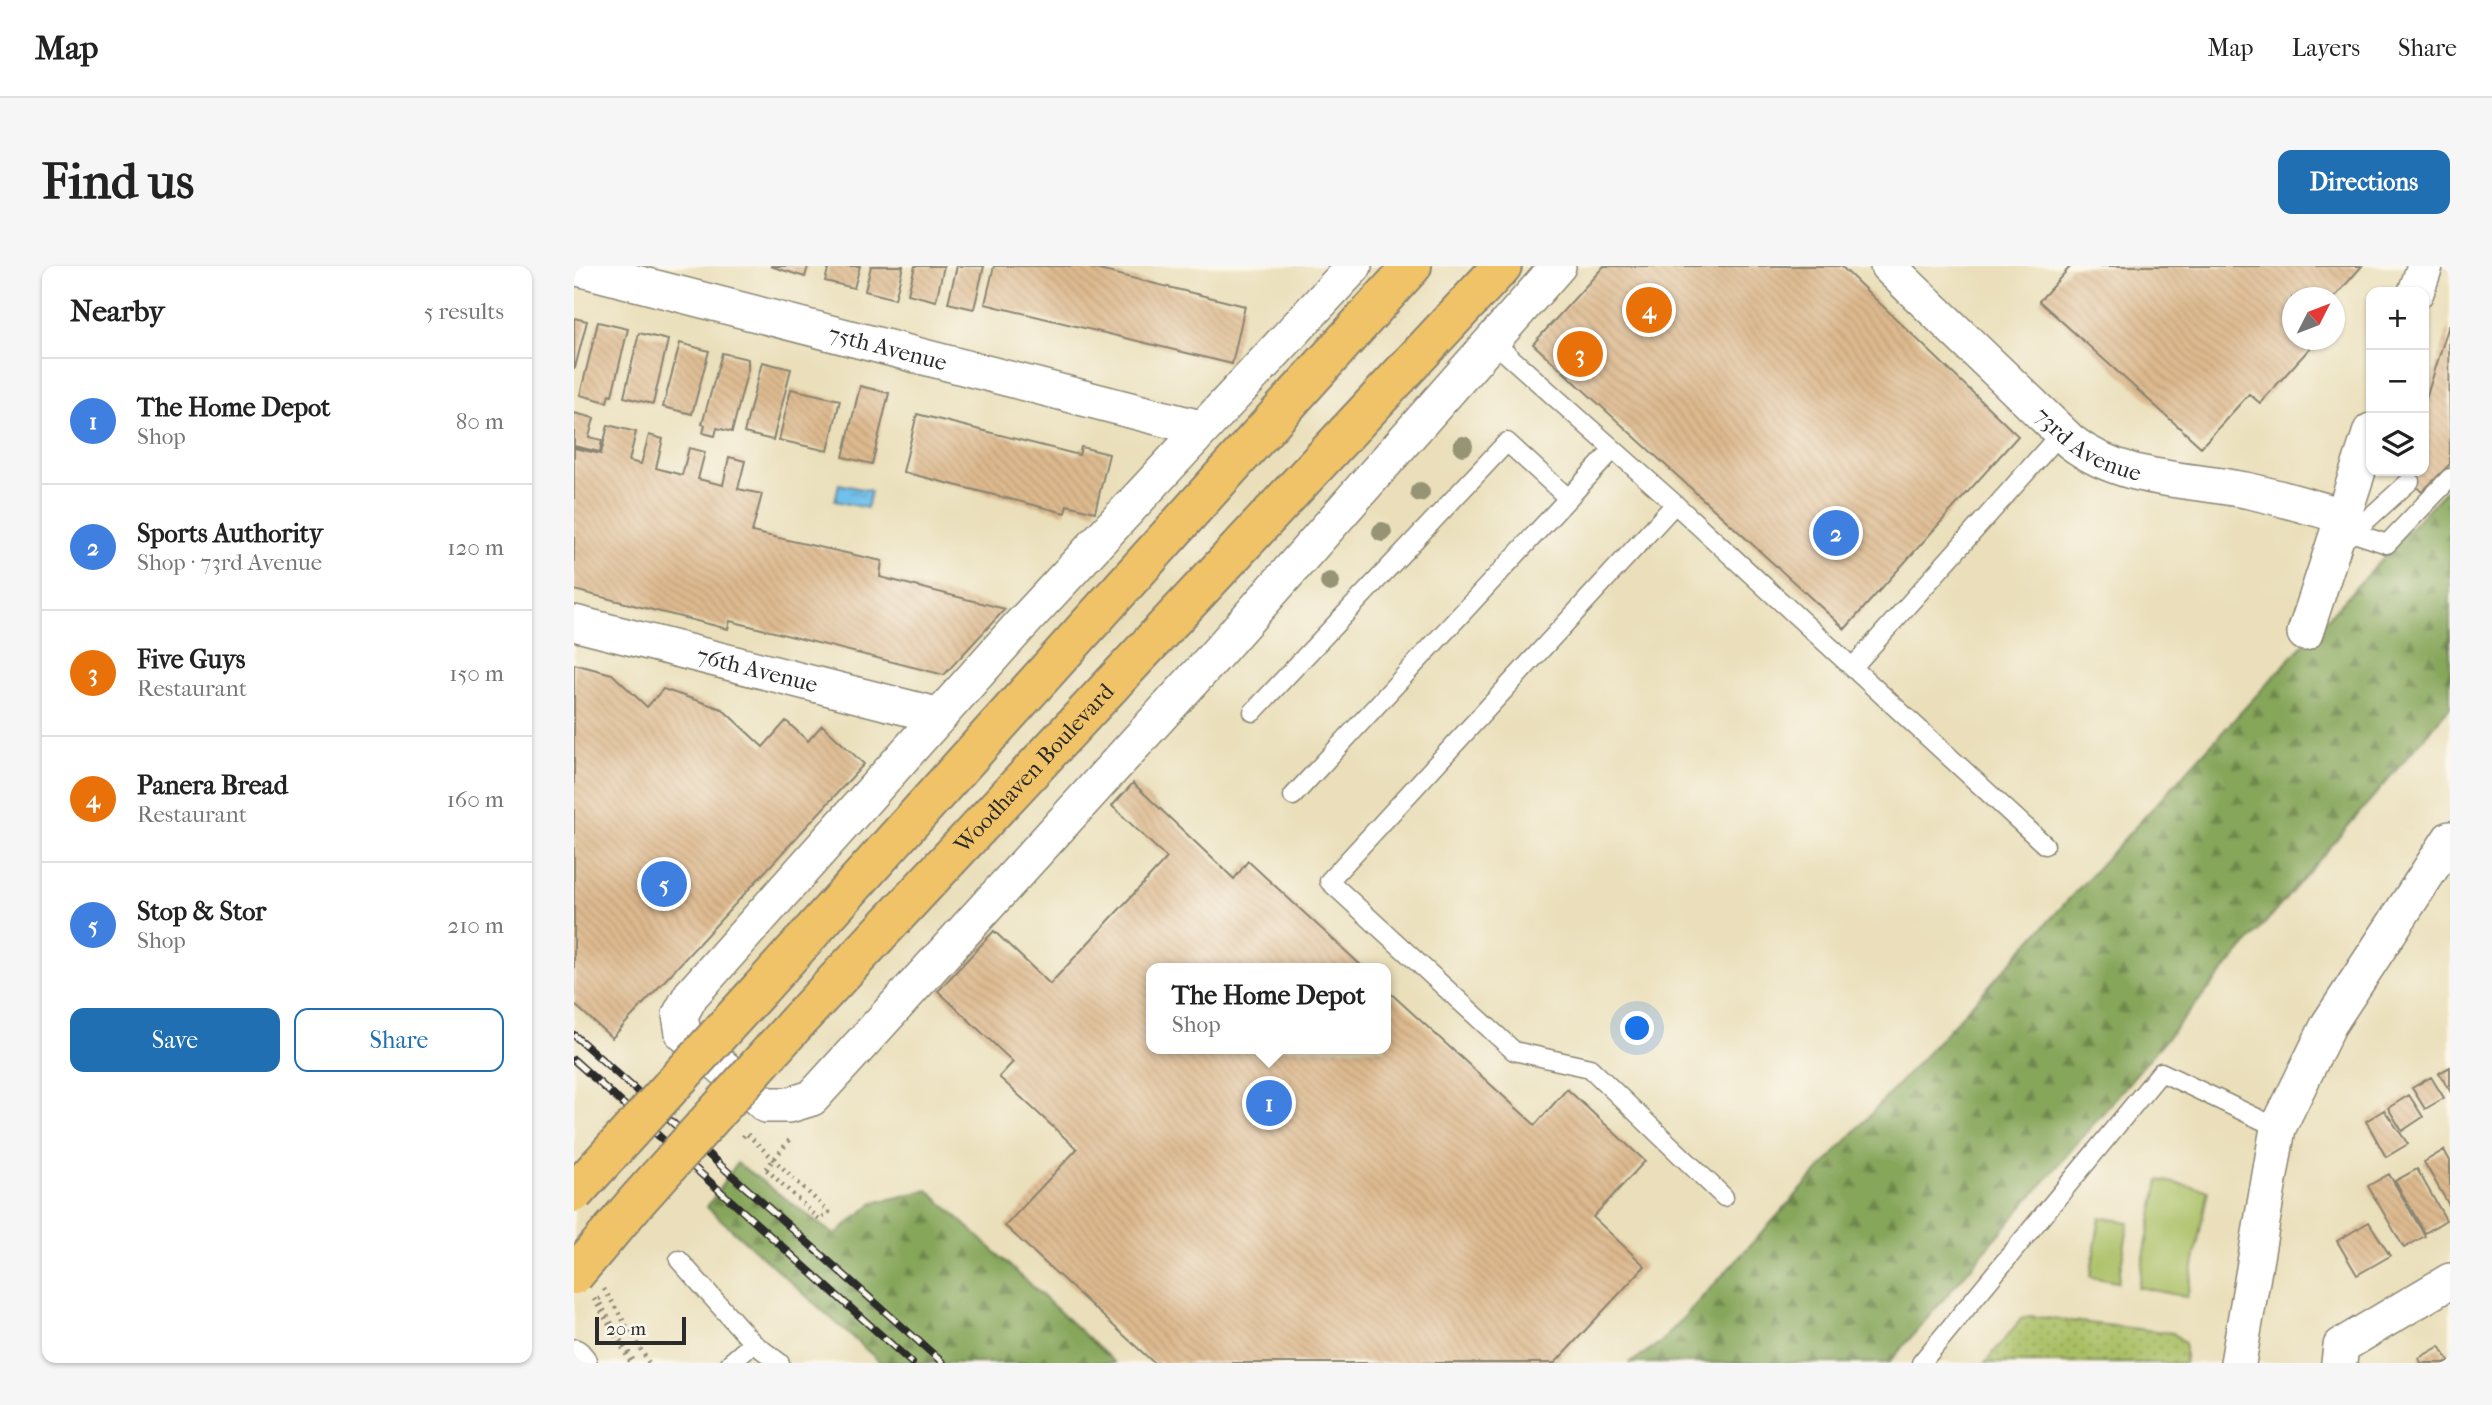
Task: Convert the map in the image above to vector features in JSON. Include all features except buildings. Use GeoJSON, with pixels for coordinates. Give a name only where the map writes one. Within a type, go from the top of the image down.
{"type":"FeatureCollection","features":[{"type":"Feature","properties":{"kind":"main road"},"geometry":{"type":"LineString","coordinates":[[574,1193],[1412,266]]}},
{"type":"Feature","properties":{"kind":"main road","name":"Woodhaven Boulevard"},"geometry":{"type":"LineString","coordinates":[[590,1282],[798,1021],[1502,266]]}},
{"type":"Feature","properties":{"kind":"street"},"geometry":{"type":"LineString","coordinates":[[1354,266],[1200,428],[691,995],[680,1015],[683,1032],[766,1105],[789,1105],[812,1098],[1203,669],[1558,266]]}},
{"type":"Feature","properties":{"kind":"street","name":"73rd Avenue"},"geometry":{"type":"LineString","coordinates":[[1888,266],[2061,433],[2094,460],[2125,471],[2251,491],[2344,532]]}},
{"type":"Feature","properties":{"kind":"street"},"geometry":{"type":"LineString","coordinates":[[2418,287],[2425,266]]}},
{"type":"Feature","properties":{"kind":"street","name":"75th Avenue"},"geometry":{"type":"LineString","coordinates":[[574,267],[1200,428]]}},
{"type":"Feature","properties":{"kind":"street"},"geometry":{"type":"LineString","coordinates":[[2305,633],[2344,532],[2366,450]]}},
{"type":"Feature","properties":{"kind":"street","name":"76th Avenue"},"geometry":{"type":"LineString","coordinates":[[574,623],[940,716]]}},
{"type":"Feature","properties":{"kind":"street"},"geometry":{"type":"LineString","coordinates":[[2238,1363],[2278,1128],[2329,1024],[2450,839]]}},
{"type":"Feature","properties":{"kind":"street"},"geometry":{"type":"LineString","coordinates":[[2340,1354],[2450,1281]]}},
{"type":"Feature","properties":{"kind":"street"},"geometry":{"type":"LineString","coordinates":[[574,1357],[579,1363]]}},
{"type":"Feature","properties":{"kind":"lane"},"geometry":{"type":"LineString","coordinates":[[1492,341],[1612,451],[1675,504],[2045,845]]}},
{"type":"Feature","properties":{"kind":"lane"},"geometry":{"type":"LineString","coordinates":[[1853,667],[2061,433]]}},
{"type":"Feature","properties":{"kind":"lane"},"geometry":{"type":"LineString","coordinates":[[1254,712],[1507,442],[1568,498]]}},
{"type":"Feature","properties":{"kind":"lane"},"geometry":{"type":"LineString","coordinates":[[1293,796],[1612,451]]}},
{"type":"Feature","properties":{"kind":"lane"},"geometry":{"type":"LineString","coordinates":[[2344,532],[2387,544],[2450,478]]}},
{"type":"Feature","properties":{"kind":"lane"},"geometry":{"type":"LineString","coordinates":[[2344,532],[2410,481]]}},
{"type":"Feature","properties":{"kind":"lane"},"geometry":{"type":"LineString","coordinates":[[1675,504],[1329,881],[1514,1051],[1590,1068],[1724,1197]]}},
{"type":"Feature","properties":{"kind":"lane"},"geometry":{"type":"LineString","coordinates":[[1921,1363],[2161,1072],[2278,1128]]}},
{"type":"Feature","properties":{"kind":"lane"},"geometry":{"type":"LineString","coordinates":[[680,1260],[752,1343],[780,1363]]}},
{"type":"Feature","properties":{"kind":"lane"},"geometry":{"type":"LineString","coordinates":[[730,1363],[752,1343]]}},
{"type":"Feature","properties":{"kind":"path"},"geometry":{"type":"LineString","coordinates":[[737,1144],[746,1133],[829,1212],[820,1220],[766,1169],[800,1127]]}},
{"type":"Feature","properties":{"kind":"path"},"geometry":{"type":"LineString","coordinates":[[590,1282],[633,1363]]}},
{"type":"Feature","properties":{"kind":"path"},"geometry":{"type":"LineString","coordinates":[[633,1363],[593,1299],[604,1288],[649,1363]]}},
{"type":"Feature","properties":{"kind":"green space"},"geometry":{"type":"Polygon","coordinates":[[[2450,485],[2450,707],[1889,1363],[1630,1363],[1661,1342],[2450,485]]]}},
{"type":"Feature","properties":{"kind":"green space"},"geometry":{"type":"Polygon","coordinates":[[[737,1163],[835,1235],[873,1203],[928,1190],[1115,1363],[881,1363],[707,1207],[737,1163]]]}},
{"type":"Feature","properties":{"kind":"green space"},"geometry":{"type":"Polygon","coordinates":[[[2159,1180],[2208,1190],[2187,1297],[2138,1287],[2159,1180]]]}},
{"type":"Feature","properties":{"kind":"green space"},"geometry":{"type":"Polygon","coordinates":[[[2100,1217],[2129,1222],[2118,1282],[2090,1277],[2100,1217]]]}},
{"type":"Feature","properties":{"kind":"green space"},"geometry":{"type":"Polygon","coordinates":[[[2029,1316],[2173,1333],[2185,1343],[2185,1363],[1985,1363],[2021,1319],[2029,1316]]]}},
{"type":"Feature","properties":{"kind":"water"},"geometry":{"type":"Polygon","coordinates":[[[839,484],[871,491],[867,508],[835,501],[839,484]]]}},
{"type":"Feature","properties":{"kind":"railway"},"geometry":{"type":"LineString","coordinates":[[574,1035],[943,1363]]}},
{"type":"Feature","properties":{"kind":"railway"},"geometry":{"type":"LineString","coordinates":[[574,1060],[912,1363]]}},
{"type":"Feature","properties":{"kind":"place","name":"Panera Bread"},"geometry":{"type":"Point","coordinates":[1649,310]}},
{"type":"Feature","properties":{"kind":"place","name":"Five Guys"},"geometry":{"type":"Point","coordinates":[1580,354]}},
{"type":"Feature","properties":{"kind":"place","name":"Sports Authority"},"geometry":{"type":"Point","coordinates":[1836,533]}},
{"type":"Feature","properties":{"kind":"place","name":"Stop & Stor"},"geometry":{"type":"Point","coordinates":[664,884]}},
{"type":"Feature","properties":{"kind":"place","name":"The Home Depot"},"geometry":{"type":"Point","coordinates":[1269,1103]}}]}
